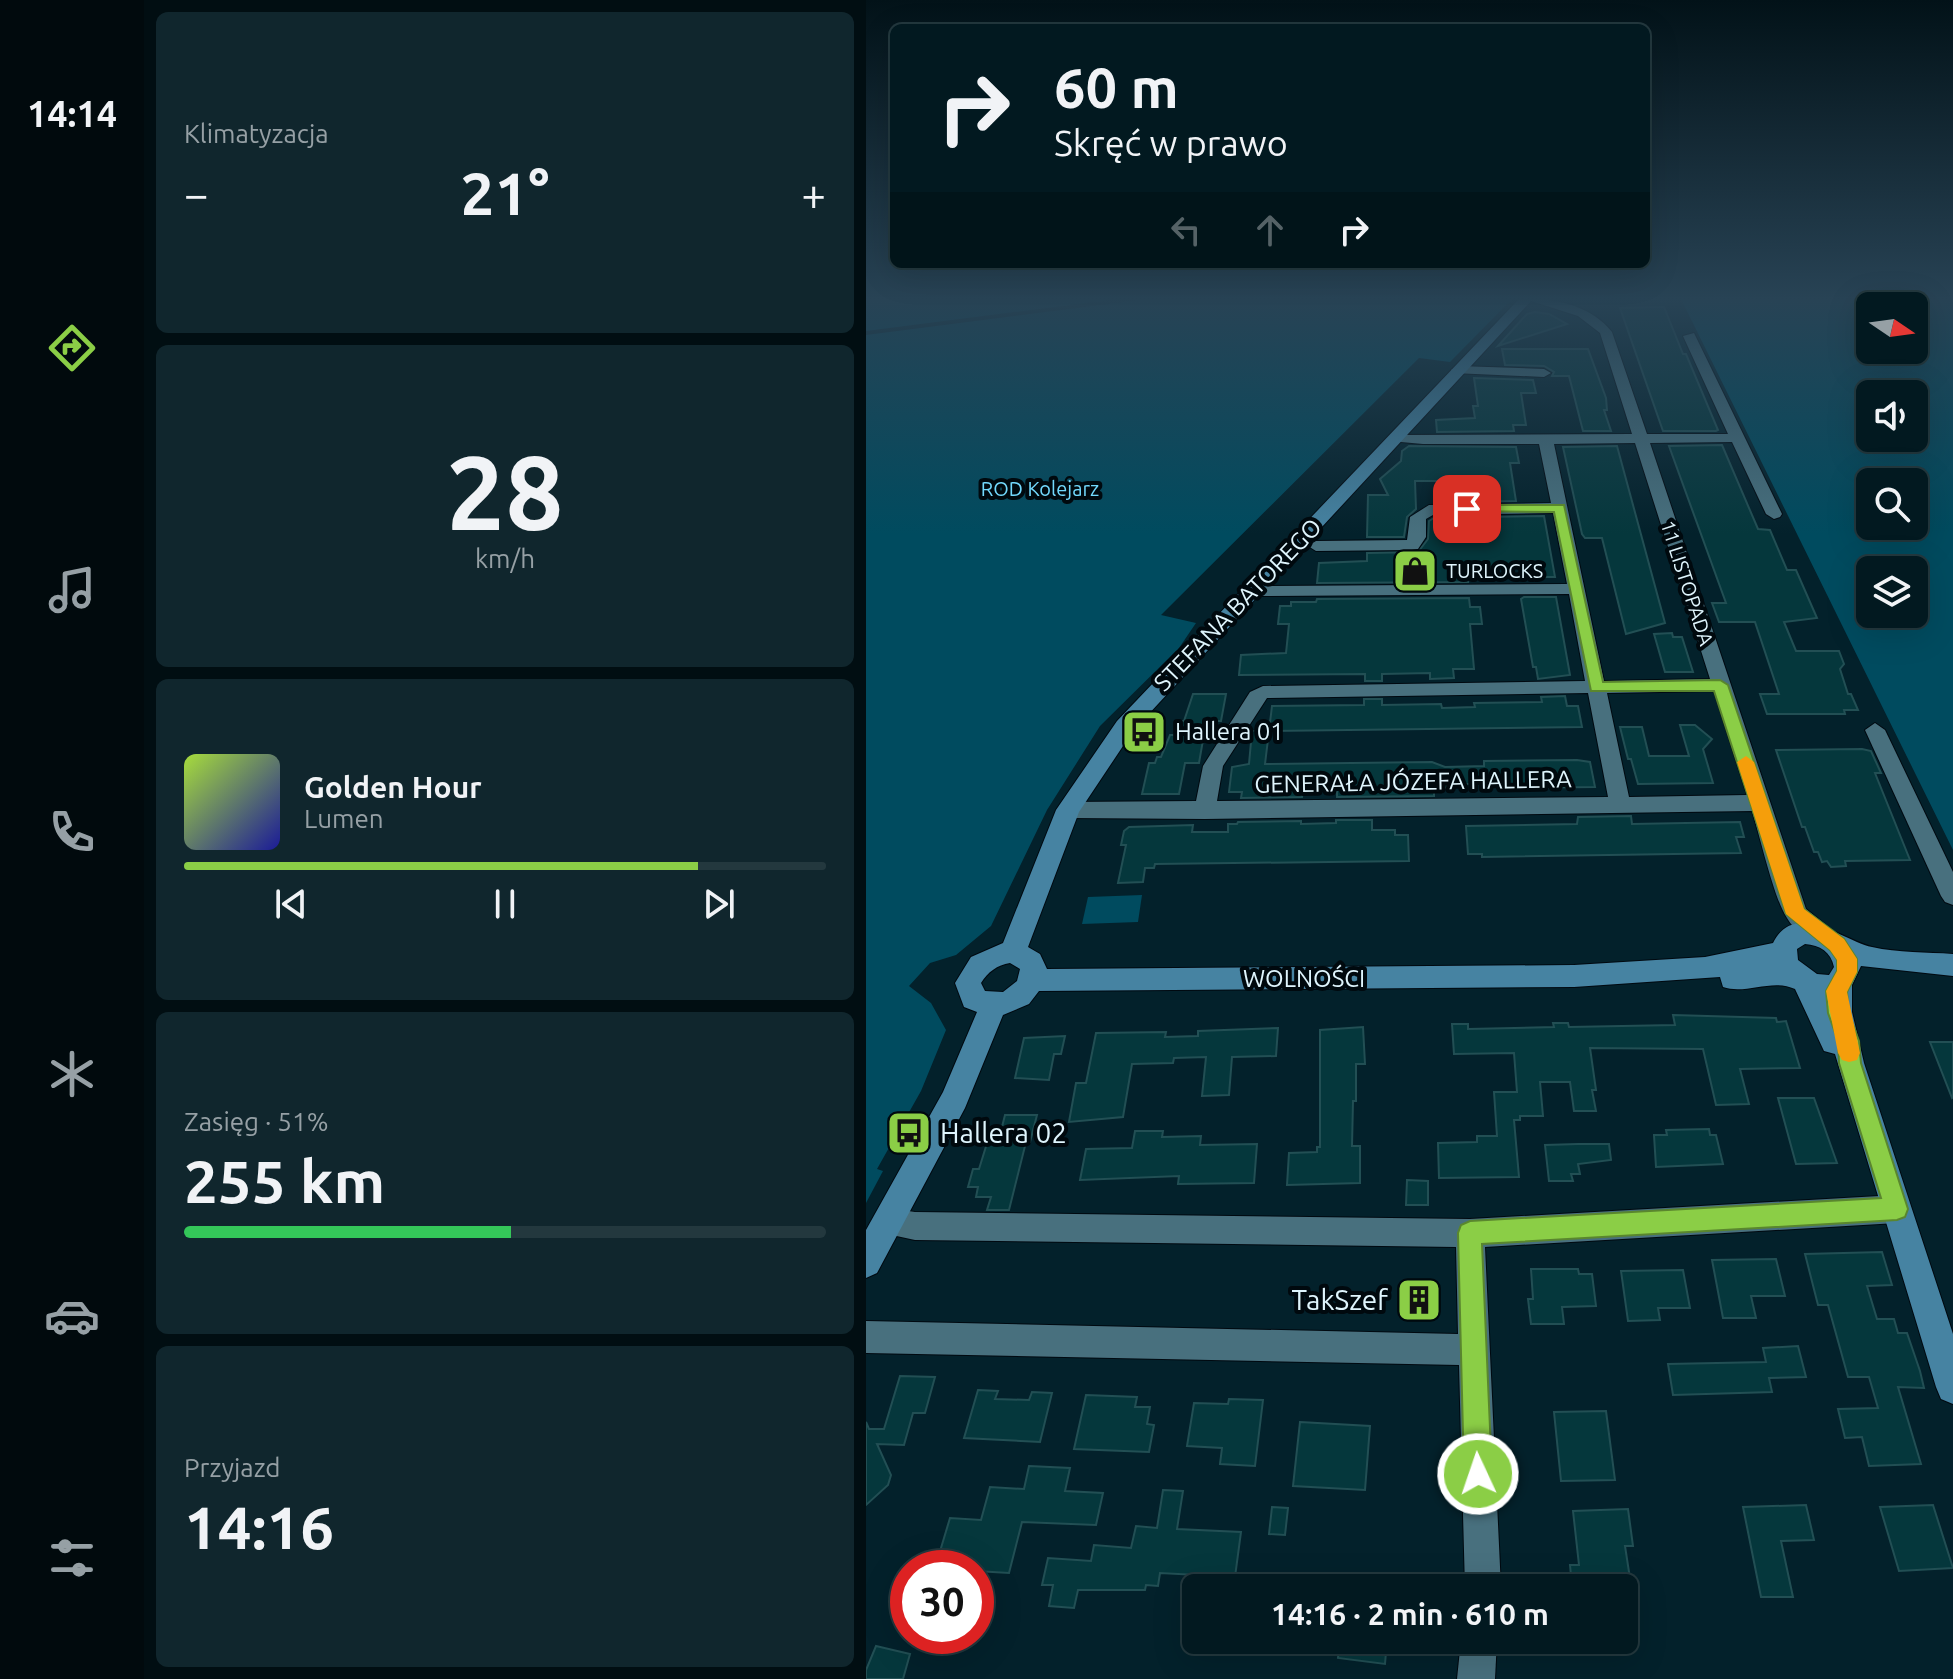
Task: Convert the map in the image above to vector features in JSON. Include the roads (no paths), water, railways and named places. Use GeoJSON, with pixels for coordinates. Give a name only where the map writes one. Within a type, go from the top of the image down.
{"type":"FeatureCollection","features":[{"type":"Feature","properties":{"kind":"street","name":"STEFANA BATOREGO"},"geometry":{"type":"LineString","coordinates":[[1013,952],[1068,810],[1096,765],[1133,716],[1451,377]]}},
{"type":"Feature","properties":{"kind":"street","name":"11 LISTOPADA"},"geometry":{"type":"LineString","coordinates":[[1618,377],[1796,914]]}},
{"type":"Feature","properties":{"kind":"street"},"geometry":{"type":"LineString","coordinates":[[1709,377],[1774,514]]}},
{"type":"Feature","properties":{"kind":"street"},"geometry":{"type":"LineString","coordinates":[[1395,438],[1739,438]]}},
{"type":"Feature","properties":{"kind":"street"},"geometry":{"type":"LineString","coordinates":[[1546,440],[1620,805]]}},
{"type":"Feature","properties":{"kind":"street"},"geometry":{"type":"LineString","coordinates":[[1316,546],[1412,545],[1418,537],[1418,517],[1436,509],[1560,508]]}},
{"type":"Feature","properties":{"kind":"street"},"geometry":{"type":"LineString","coordinates":[[1253,591],[1575,589]]}},
{"type":"Feature","properties":{"kind":"street"},"geometry":{"type":"LineString","coordinates":[[1205,811],[1213,766],[1257,696],[1263,692],[1720,685]]}},
{"type":"Feature","properties":{"kind":"street"},"geometry":{"type":"LineString","coordinates":[[1875,730],[1953,896]]}},
{"type":"Feature","properties":{"kind":"street","name":"GENERAŁA JÓZEFA HALLERA"},"geometry":{"type":"LineString","coordinates":[[1068,810],[1759,803]]}},
{"type":"Feature","properties":{"kind":"street"},"geometry":{"type":"LineString","coordinates":[[1796,914],[1838,961],[1837,1001],[1848,1041],[1850,1063],[1897,1209],[1942,1315],[1953,1387]]}},
{"type":"Feature","properties":{"kind":"street"},"geometry":{"type":"LineString","coordinates":[[1796,914],[1792,962],[1816,999],[1834,1042],[1850,1063]]}},
{"type":"Feature","properties":{"kind":"street"},"geometry":{"type":"LineString","coordinates":[[1792,962],[1808,933],[1838,961],[1869,974],[1953,981]]}},
{"type":"Feature","properties":{"kind":"street"},"geometry":{"type":"LineString","coordinates":[[1013,952],[1031,962],[1033,980],[1017,998],[993,1006],[974,999],[968,983],[972,972],[990,957],[1013,952]]}},
{"type":"Feature","properties":{"kind":"street"},"geometry":{"type":"LineString","coordinates":[[1838,961],[1875,959],[1953,965]]}},
{"type":"Feature","properties":{"kind":"street"},"geometry":{"type":"LineString","coordinates":[[1792,962],[1824,986],[1838,961]]}},
{"type":"Feature","properties":{"kind":"street","name":"WOLNOŚCI"},"geometry":{"type":"LineString","coordinates":[[1033,980],[1574,976],[1615,982],[1693,983],[1763,975],[1792,962]]}},
{"type":"Feature","properties":{"kind":"street"},"geometry":{"type":"LineString","coordinates":[[866,1262],[955,1099],[993,1006]]}},
{"type":"Feature","properties":{"kind":"street"},"geometry":{"type":"LineString","coordinates":[[888,1222],[915,1226],[1470,1233],[1897,1209]]}},
{"type":"Feature","properties":{"kind":"street"},"geometry":{"type":"LineString","coordinates":[[1470,1233],[1482,1574]]}},
{"type":"Feature","properties":{"kind":"street"},"geometry":{"type":"LineString","coordinates":[[866,1337],[1472,1350]]}},
{"type":"Feature","properties":{"kind":"street"},"geometry":{"type":"LineString","coordinates":[[1476,1679],[1478,1654]]}},
{"type":"Feature","properties":{"kind":"place","name":"TURLOCKS"},"geometry":{"type":"Point","coordinates":[1415,571]}},
{"type":"Feature","properties":{"kind":"place","name":"Hallera 01"},"geometry":{"type":"Point","coordinates":[1144,732]}},
{"type":"Feature","properties":{"kind":"place","name":"Hallera 02"},"geometry":{"type":"Point","coordinates":[909,1133]}},
{"type":"Feature","properties":{"kind":"place","name":"TakSzef"},"geometry":{"type":"Point","coordinates":[1419,1300]}},
{"type":"Feature","properties":{"kind":"park label","name":"ROD Kolejarz"},"geometry":{"type":"Point","coordinates":[1040,489]}}]}
